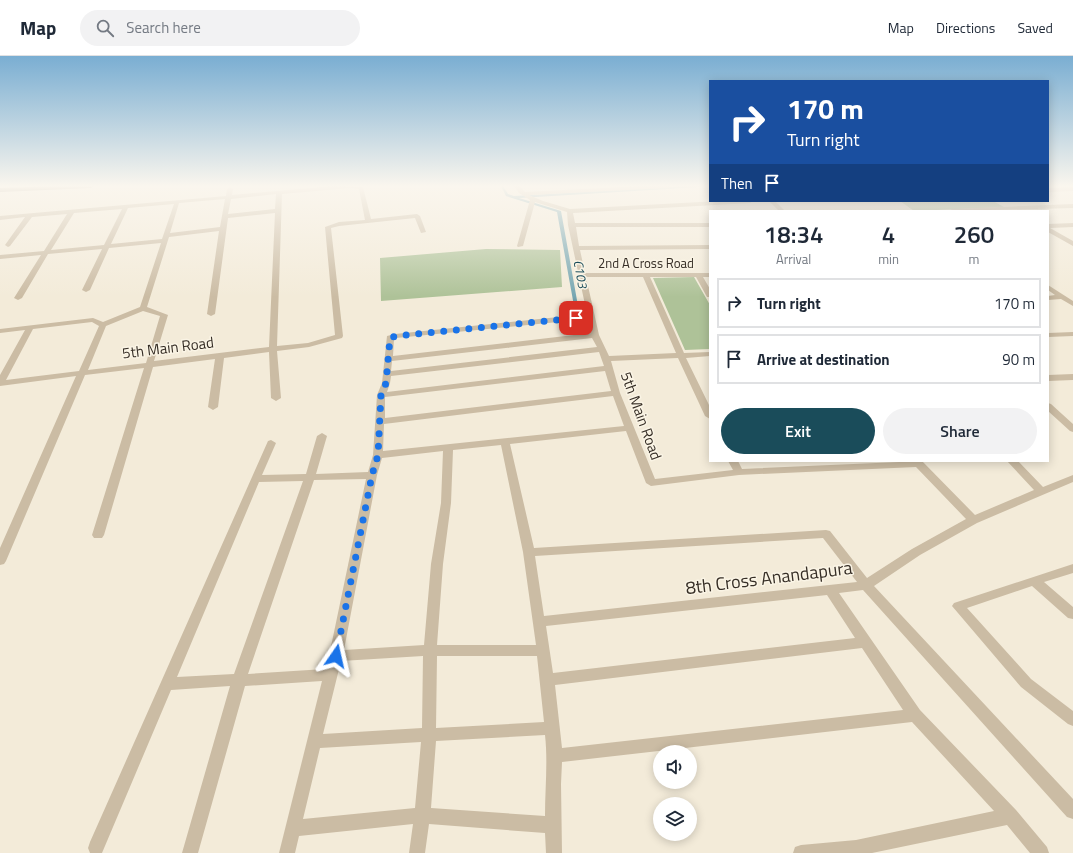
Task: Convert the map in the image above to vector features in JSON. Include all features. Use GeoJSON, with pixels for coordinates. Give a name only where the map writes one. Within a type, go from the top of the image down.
{"type":"FeatureCollection","features":[{"type":"Feature","properties":{"kind":"street"},"geometry":{"type":"LineString","coordinates":[[0,256],[24,223]]}},
{"type":"Feature","properties":{"kind":"street"},"geometry":{"type":"LineString","coordinates":[[18,298],[64,223]]}},
{"type":"Feature","properties":{"kind":"street"},"geometry":{"type":"LineString","coordinates":[[86,290],[118,223]]}},
{"type":"Feature","properties":{"kind":"street"},"geometry":{"type":"LineString","coordinates":[[143,308],[171,223]]}},
{"type":"Feature","properties":{"kind":"street"},"geometry":{"type":"LineString","coordinates":[[211,314],[223,223]]}},
{"type":"Feature","properties":{"kind":"street"},"geometry":{"type":"LineString","coordinates":[[276,398],[273,349],[278,223]]}},
{"type":"Feature","properties":{"kind":"street","name":"5th Main Road"},"geometry":{"type":"LineString","coordinates":[[0,383],[309,345],[339,336],[328,227],[347,223]]}},
{"type":"Feature","properties":{"kind":"street"},"geometry":{"type":"LineString","coordinates":[[419,223],[422,232]]}},
{"type":"Feature","properties":{"kind":"street"},"geometry":{"type":"LineString","coordinates":[[520,246],[527,223]]}},
{"type":"Feature","properties":{"kind":"street"},"geometry":{"type":"LineString","coordinates":[[571,225],[709,225]]}},
{"type":"Feature","properties":{"kind":"street","name":"5th Main Road"},"geometry":{"type":"LineString","coordinates":[[571,225],[595,334],[602,349],[616,393],[651,483],[739,472]]}},
{"type":"Feature","properties":{"kind":"street"},"geometry":{"type":"LineString","coordinates":[[1049,229],[1073,225]]}},
{"type":"Feature","properties":{"kind":"street"},"geometry":{"type":"LineString","coordinates":[[0,256],[107,246],[222,229]]}},
{"type":"Feature","properties":{"kind":"street"},"geometry":{"type":"LineString","coordinates":[[1049,229],[1073,244]]}},
{"type":"Feature","properties":{"kind":"street"},"geometry":{"type":"LineString","coordinates":[[0,245],[8,245]]}},
{"type":"Feature","properties":{"kind":"street"},"geometry":{"type":"LineString","coordinates":[[576,248],[709,247]]}},
{"type":"Feature","properties":{"kind":"street","name":"2nd A Cross Road"},"geometry":{"type":"LineString","coordinates":[[583,275],[709,275]]}},
{"type":"Feature","properties":{"kind":"street"},"geometry":{"type":"LineString","coordinates":[[646,275],[681,356],[706,402],[709,412]]}},
{"type":"Feature","properties":{"kind":"street"},"geometry":{"type":"LineString","coordinates":[[698,275],[709,293]]}},
{"type":"Feature","properties":{"kind":"street"},"geometry":{"type":"LineString","coordinates":[[1049,288],[1073,304]]}},
{"type":"Feature","properties":{"kind":"street"},"geometry":{"type":"LineString","coordinates":[[1049,298],[1063,297]]}},
{"type":"Feature","properties":{"kind":"street"},"geometry":{"type":"LineString","coordinates":[[0,561],[103,325],[143,308],[164,314],[98,535]]}},
{"type":"Feature","properties":{"kind":"street"},"geometry":{"type":"LineString","coordinates":[[286,853],[336,656],[372,475],[378,455],[381,395],[387,374],[390,338],[396,336],[591,316]]}},
{"type":"Feature","properties":{"kind":"street"},"geometry":{"type":"LineString","coordinates":[[0,331],[93,320],[103,325]]}},
{"type":"Feature","properties":{"kind":"street"},"geometry":{"type":"LineString","coordinates":[[0,383],[30,328]]}},
{"type":"Feature","properties":{"kind":"street"},"geometry":{"type":"LineString","coordinates":[[389,359],[595,334]]}},
{"type":"Feature","properties":{"kind":"street"},"geometry":{"type":"LineString","coordinates":[[1049,335],[1073,334]]}},
{"type":"Feature","properties":{"kind":"street"},"geometry":{"type":"LineString","coordinates":[[387,374],[602,349]]}},
{"type":"Feature","properties":{"kind":"street"},"geometry":{"type":"LineString","coordinates":[[381,395],[607,363],[709,354]]}},
{"type":"Feature","properties":{"kind":"street"},"geometry":{"type":"LineString","coordinates":[[213,407],[220,356]]}},
{"type":"Feature","properties":{"kind":"street"},"geometry":{"type":"LineString","coordinates":[[1049,378],[1073,377]]}},
{"type":"Feature","properties":{"kind":"street"},"geometry":{"type":"LineString","coordinates":[[379,422],[616,393]]}},
{"type":"Feature","properties":{"kind":"street"},"geometry":{"type":"LineString","coordinates":[[1049,407],[1073,429]]}},
{"type":"Feature","properties":{"kind":"street"},"geometry":{"type":"LineString","coordinates":[[378,455],[629,428]]}},
{"type":"Feature","properties":{"kind":"street"},"geometry":{"type":"LineString","coordinates":[[190,853],[239,681],[310,477],[322,436]]}},
{"type":"Feature","properties":{"kind":"street"},"geometry":{"type":"LineString","coordinates":[[505,441],[529,552],[547,680],[555,756],[553,784],[554,853]]}},
{"type":"Feature","properties":{"kind":"street"},"geometry":{"type":"LineString","coordinates":[[96,848],[257,479],[271,443]]}},
{"type":"Feature","properties":{"kind":"street"},"geometry":{"type":"LineString","coordinates":[[417,853],[429,734],[430,650],[437,564],[446,503],[448,448]]}},
{"type":"Feature","properties":{"kind":"street"},"geometry":{"type":"LineString","coordinates":[[734,462],[739,472],[827,465],[917,463],[973,520]]}},
{"type":"Feature","properties":{"kind":"street"},"geometry":{"type":"LineString","coordinates":[[1013,462],[1040,490]]}},
{"type":"Feature","properties":{"kind":"street"},"geometry":{"type":"LineString","coordinates":[[257,479],[372,475]]}},
{"type":"Feature","properties":{"kind":"street","name":"8th Cross Anandapura"},"geometry":{"type":"LineString","coordinates":[[539,622],[866,585],[916,552],[973,520],[1040,490],[1073,478]]}},
{"type":"Feature","properties":{"kind":"street"},"geometry":{"type":"LineString","coordinates":[[529,552],[826,534],[866,585],[1073,811]]}},
{"type":"Feature","properties":{"kind":"street"},"geometry":{"type":"LineString","coordinates":[[1073,568],[958,606],[1026,682],[1073,719]]}},
{"type":"Feature","properties":{"kind":"street"},"geometry":{"type":"LineString","coordinates":[[1033,580],[1073,614]]}},
{"type":"Feature","properties":{"kind":"street"},"geometry":{"type":"LineString","coordinates":[[830,590],[915,715],[1010,816],[1041,853]]}},
{"type":"Feature","properties":{"kind":"street"},"geometry":{"type":"LineString","coordinates":[[547,680],[864,642]]}},
{"type":"Feature","properties":{"kind":"street"},"geometry":{"type":"LineString","coordinates":[[336,656],[430,650],[542,651]]}},
{"type":"Feature","properties":{"kind":"street"},"geometry":{"type":"LineString","coordinates":[[167,684],[330,675]]}},
{"type":"Feature","properties":{"kind":"street"},"geometry":{"type":"LineString","coordinates":[[555,756],[915,715]]}},
{"type":"Feature","properties":{"kind":"street"},"geometry":{"type":"LineString","coordinates":[[315,741],[552,728]]}},
{"type":"Feature","properties":{"kind":"street"},"geometry":{"type":"LineString","coordinates":[[293,828],[422,815],[554,825]]}},
{"type":"Feature","properties":{"kind":"street"},"geometry":{"type":"LineString","coordinates":[[801,853],[856,848],[1010,816]]}},
{"type":"Feature","properties":{"kind":"green space"},"geometry":{"type":"Polygon","coordinates":[[[486,249],[560,250],[562,287],[381,301],[380,258],[486,249]]]}},
{"type":"Feature","properties":{"kind":"green space"},"geometry":{"type":"Polygon","coordinates":[[[694,277],[709,303],[709,349],[685,350],[653,278],[694,277]]]}},
{"type":"Feature","properties":{"kind":"waterway","name":"C103"},"geometry":{"type":"LineString","coordinates":[[561,223],[578,317]]}},
{"type":"Feature","properties":{"kind":"route"},"geometry":{"type":"LineString","coordinates":[[336,656],[372,475],[378,455],[381,395],[386,383],[390,338],[396,336],[576,318]]}}]}
